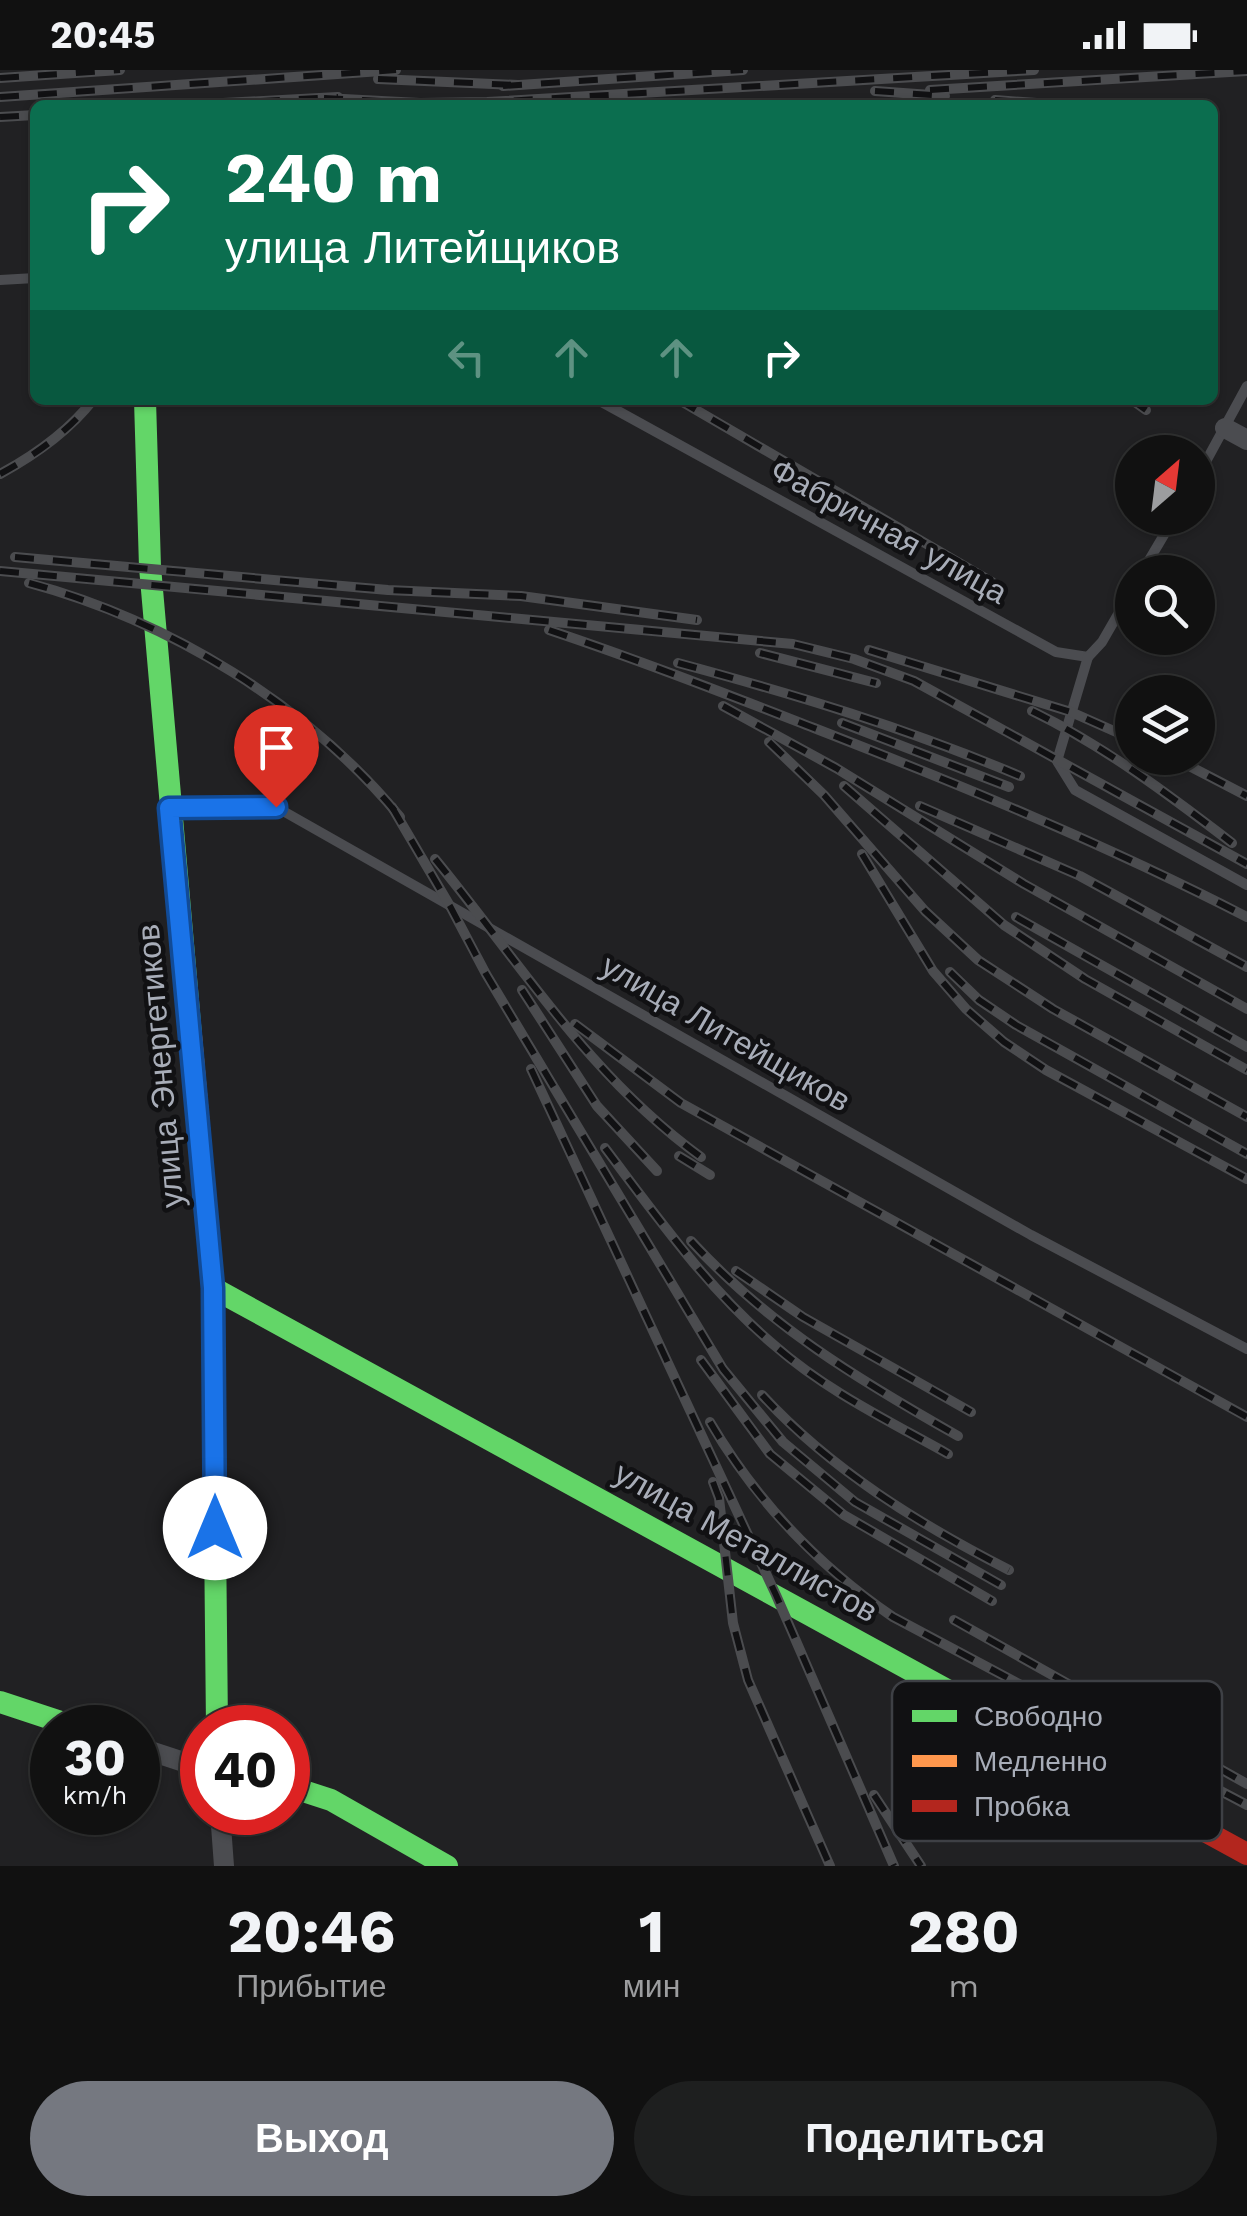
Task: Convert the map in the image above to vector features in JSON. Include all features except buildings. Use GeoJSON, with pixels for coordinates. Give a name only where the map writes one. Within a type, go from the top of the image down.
{"type":"FeatureCollection","features":[{"type":"Feature","properties":{"kind":"street","name":"улица Энергетиков"},"geometry":{"type":"LineString","coordinates":[[145,405],[150,567],[213,1288],[216,1705]]}},
{"type":"Feature","properties":{"kind":"street"},"geometry":{"type":"LineString","coordinates":[[1225,428],[1247,440]]}},
{"type":"Feature","properties":{"kind":"street","name":"улица Металлистов"},"geometry":{"type":"LineString","coordinates":[[213,1288],[931,1681]]}},
{"type":"Feature","properties":{"kind":"street"},"geometry":{"type":"LineString","coordinates":[[0,1702],[30,1712]]}},
{"type":"Feature","properties":{"kind":"street"},"geometry":{"type":"LineString","coordinates":[[310,1793],[331,1800],[448,1866]]}},
{"type":"Feature","properties":{"kind":"street"},"geometry":{"type":"LineString","coordinates":[[222,1835],[224,1866]]}},
{"type":"Feature","properties":{"kind":"street","name":"улица Металлистов"},"geometry":{"type":"LineString","coordinates":[[1222,1840],[1247,1854]]}},
{"type":"Feature","properties":{"kind":"lane"},"geometry":{"type":"LineString","coordinates":[[0,280],[30,278]]}},
{"type":"Feature","properties":{"kind":"lane"},"geometry":{"type":"LineString","coordinates":[[1215,446],[1247,386]]}},
{"type":"Feature","properties":{"kind":"lane","name":"Фабричная улица"},"geometry":{"type":"LineString","coordinates":[[607,405],[1056,652],[1088,657]]}},
{"type":"Feature","properties":{"kind":"lane"},"geometry":{"type":"LineString","coordinates":[[1115,619],[1088,657],[1057,761],[1060,770],[1075,790],[1247,885]]}},
{"type":"Feature","properties":{"kind":"lane","name":"улица Литейщиков"},"geometry":{"type":"LineString","coordinates":[[169,808],[276,807],[1031,1235],[1247,1349]]}},
{"type":"Feature","properties":{"kind":"shaded area"},"geometry":{"type":"Polygon","coordinates":[[[0,70],[1247,70],[1247,1866],[0,1866],[0,70]]]}},
{"type":"Feature","properties":{"kind":"railway"},"geometry":{"type":"LineString","coordinates":[[0,78],[120,70]]}},
{"type":"Feature","properties":{"kind":"railway"},"geometry":{"type":"LineString","coordinates":[[0,97],[396,70]]}},
{"type":"Feature","properties":{"kind":"railway"},"geometry":{"type":"LineString","coordinates":[[503,86],[743,70]]}},
{"type":"Feature","properties":{"kind":"railway"},"geometry":{"type":"LineString","coordinates":[[521,100],[1034,70]]}},
{"type":"Feature","properties":{"kind":"railway"},"geometry":{"type":"LineString","coordinates":[[930,90],[1247,71]]}},
{"type":"Feature","properties":{"kind":"railway"},"geometry":{"type":"LineString","coordinates":[[378,79],[518,85]]}},
{"type":"Feature","properties":{"kind":"railway"},"geometry":{"type":"LineString","coordinates":[[875,91],[945,96]]}},
{"type":"Feature","properties":{"kind":"railway"},"geometry":{"type":"LineString","coordinates":[[281,100],[338,97]]}},
{"type":"Feature","properties":{"kind":"railway"},"geometry":{"type":"LineString","coordinates":[[324,98],[362,100]]}},
{"type":"Feature","properties":{"kind":"railway"},"geometry":{"type":"LineString","coordinates":[[0,117],[30,115]]}},
{"type":"Feature","properties":{"kind":"railway"},"geometry":{"type":"LineString","coordinates":[[0,474],[50,442],[88,405]]}},
{"type":"Feature","properties":{"kind":"railway"},"geometry":{"type":"LineString","coordinates":[[688,405],[992,582]]}},
{"type":"Feature","properties":{"kind":"railway"},"geometry":{"type":"LineString","coordinates":[[1139,405],[1146,410]]}},
{"type":"Feature","properties":{"kind":"railway"},"geometry":{"type":"LineString","coordinates":[[15,557],[388,590],[521,596],[697,620]]}},
{"type":"Feature","properties":{"kind":"railway"},"geometry":{"type":"LineString","coordinates":[[0,571],[793,644],[854,659],[914,681],[1247,864]]}},
{"type":"Feature","properties":{"kind":"railway"},"geometry":{"type":"LineString","coordinates":[[29,583],[133,620],[232,672],[322,738],[400,817]]}},
{"type":"Feature","properties":{"kind":"railway"},"geometry":{"type":"LineString","coordinates":[[549,630],[715,690],[979,794],[1141,865],[1247,917]]}},
{"type":"Feature","properties":{"kind":"railway"},"geometry":{"type":"LineString","coordinates":[[869,650],[1071,712],[1115,731]]}},
{"type":"Feature","properties":{"kind":"railway"},"geometry":{"type":"LineString","coordinates":[[760,653],[876,683]]}},
{"type":"Feature","properties":{"kind":"railway"},"geometry":{"type":"LineString","coordinates":[[678,663],[851,714],[1020,776]]}},
{"type":"Feature","properties":{"kind":"railway"},"geometry":{"type":"LineString","coordinates":[[723,706],[836,768],[1024,884],[1247,1009]]}},
{"type":"Feature","properties":{"kind":"railway"},"geometry":{"type":"LineString","coordinates":[[1032,711],[1110,755],[1232,843]]}},
{"type":"Feature","properties":{"kind":"railway"},"geometry":{"type":"LineString","coordinates":[[842,723],[1009,787]]}},
{"type":"Feature","properties":{"kind":"railway"},"geometry":{"type":"LineString","coordinates":[[769,742],[824,795],[925,911],[978,960],[1053,1009],[1247,1117]]}},
{"type":"Feature","properties":{"kind":"railway"},"geometry":{"type":"LineString","coordinates":[[1207,775],[1247,796]]}},
{"type":"Feature","properties":{"kind":"railway"},"geometry":{"type":"LineString","coordinates":[[844,786],[1004,925],[1085,979],[1247,1070]]}},
{"type":"Feature","properties":{"kind":"railway"},"geometry":{"type":"LineString","coordinates":[[920,806],[1080,876],[1247,967]]}},
{"type":"Feature","properties":{"kind":"railway"},"geometry":{"type":"LineString","coordinates":[[392,807],[486,974],[723,1369],[783,1442],[855,1502],[1001,1585]]}},
{"type":"Feature","properties":{"kind":"railway"},"geometry":{"type":"LineString","coordinates":[[862,854],[933,971],[966,1009],[1004,1042],[1046,1070],[1247,1179]]}},
{"type":"Feature","properties":{"kind":"railway"},"geometry":{"type":"LineString","coordinates":[[435,859],[591,1055],[624,1091],[701,1157]]}},
{"type":"Feature","properties":{"kind":"railway"},"geometry":{"type":"LineString","coordinates":[[1016,917],[1247,1047]]}},
{"type":"Feature","properties":{"kind":"railway"},"geometry":{"type":"LineString","coordinates":[[950,972],[979,1000],[1016,1025],[1247,1154]]}},
{"type":"Feature","properties":{"kind":"railway"},"geometry":{"type":"LineString","coordinates":[[522,990],[597,1106],[657,1171]]}},
{"type":"Feature","properties":{"kind":"railway"},"geometry":{"type":"LineString","coordinates":[[575,1024],[681,1103],[1247,1417]]}},
{"type":"Feature","properties":{"kind":"railway"},"geometry":{"type":"LineString","coordinates":[[531,1069],[776,1595],[894,1866]]}},
{"type":"Feature","properties":{"kind":"railway"},"geometry":{"type":"LineString","coordinates":[[605,1148],[705,1276],[774,1345],[836,1391],[948,1454]]}},
{"type":"Feature","properties":{"kind":"railway"},"geometry":{"type":"LineString","coordinates":[[679,1156],[710,1175]]}},
{"type":"Feature","properties":{"kind":"railway"},"geometry":{"type":"LineString","coordinates":[[691,1241],[784,1325],[885,1394],[958,1436]]}},
{"type":"Feature","properties":{"kind":"railway"},"geometry":{"type":"LineString","coordinates":[[736,1271],[803,1317],[971,1412]]}},
{"type":"Feature","properties":{"kind":"railway"},"geometry":{"type":"LineString","coordinates":[[701,1360],[770,1454],[844,1515],[992,1601]]}},
{"type":"Feature","properties":{"kind":"railway"},"geometry":{"type":"LineString","coordinates":[[762,1395],[817,1448],[878,1493],[1009,1570]]}},
{"type":"Feature","properties":{"kind":"railway"},"geometry":{"type":"LineString","coordinates":[[710,1422],[769,1505],[839,1576],[893,1617],[1014,1681]]}},
{"type":"Feature","properties":{"kind":"railway"},"geometry":{"type":"LineString","coordinates":[[713,1482],[719,1498],[733,1623],[748,1680],[830,1866]]}},
{"type":"Feature","properties":{"kind":"railway"},"geometry":{"type":"LineString","coordinates":[[954,1620],[1063,1681]]}},
{"type":"Feature","properties":{"kind":"railway"},"geometry":{"type":"LineString","coordinates":[[1222,1770],[1247,1784]]}},
{"type":"Feature","properties":{"kind":"railway"},"geometry":{"type":"LineString","coordinates":[[1222,1792],[1247,1805]]}},
{"type":"Feature","properties":{"kind":"railway"},"geometry":{"type":"LineString","coordinates":[[874,1795],[892,1822]]}},
{"type":"Feature","properties":{"kind":"railway"},"geometry":{"type":"LineString","coordinates":[[904,1841],[921,1866]]}},
{"type":"Feature","properties":{"kind":"traffic: fast"},"geometry":{"type":"LineString","coordinates":[[145,405],[150,567],[191,1035]]}},
{"type":"Feature","properties":{"kind":"traffic: fast"},"geometry":{"type":"LineString","coordinates":[[213,1288],[930,1681]]}},
{"type":"Feature","properties":{"kind":"traffic: fast"},"geometry":{"type":"LineString","coordinates":[[215,1532],[217,1705]]}},
{"type":"Feature","properties":{"kind":"traffic: fast"},"geometry":{"type":"LineString","coordinates":[[0,1702],[30,1712]]}},
{"type":"Feature","properties":{"kind":"traffic: fast"},"geometry":{"type":"LineString","coordinates":[[310,1793],[331,1800],[447,1866]]}},
{"type":"Feature","properties":{"kind":"traffic: slow"},"geometry":{"type":"LineString","coordinates":[[191,1035],[213,1288],[215,1532]]}},
{"type":"Feature","properties":{"kind":"traffic: jam"},"geometry":{"type":"LineString","coordinates":[[1222,1840],[1247,1854]]}},
{"type":"Feature","properties":{"kind":"route"},"geometry":{"type":"LineString","coordinates":[[215,1528],[213,1288],[169,808],[276,807]]}}]}
